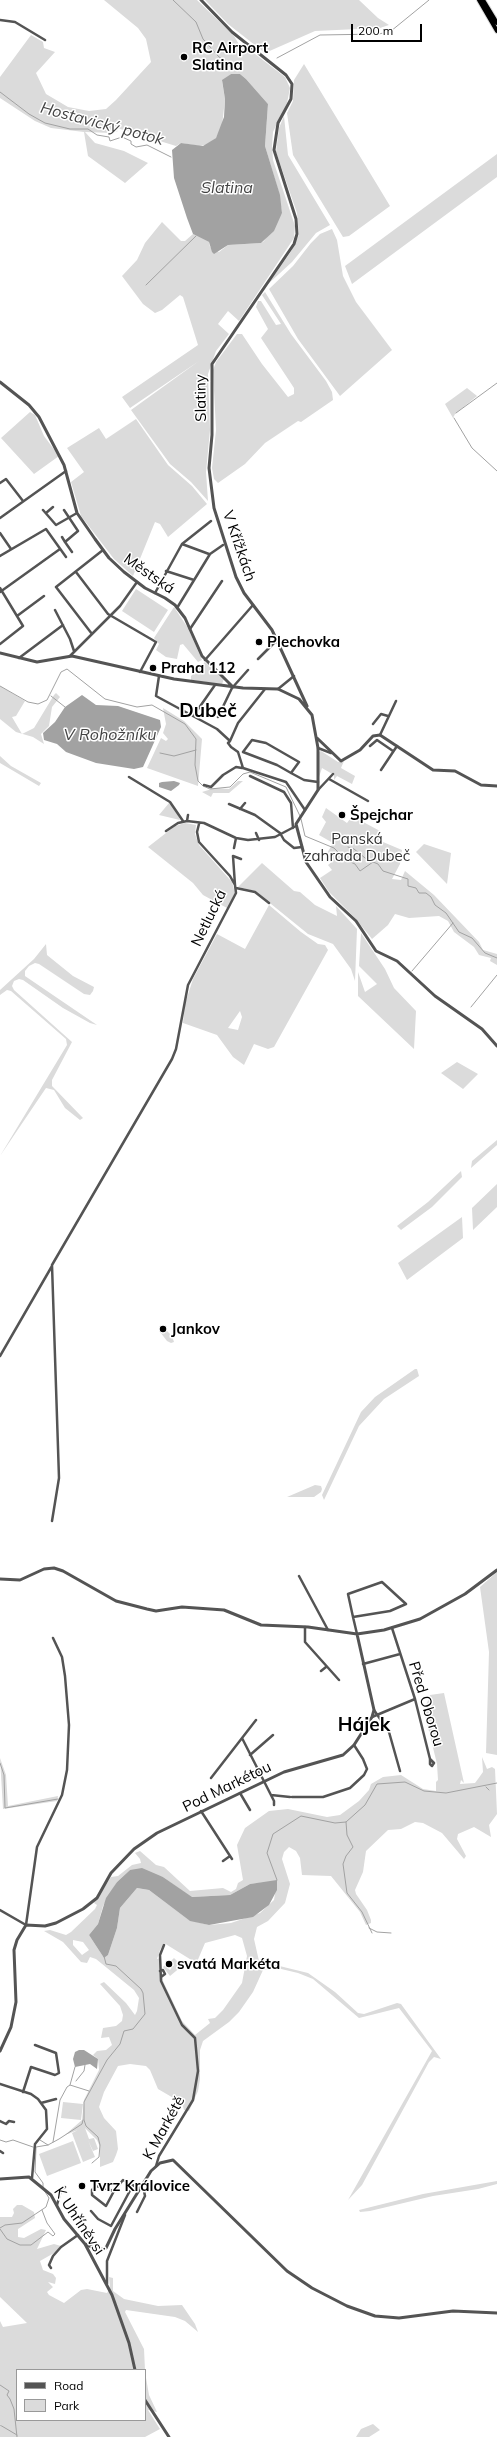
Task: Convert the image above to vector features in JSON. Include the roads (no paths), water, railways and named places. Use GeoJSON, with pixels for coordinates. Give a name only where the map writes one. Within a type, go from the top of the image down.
{"type":"FeatureCollection","features":[{"type":"Feature","properties":{"kind":"highway"},"geometry":{"type":"LineString","coordinates":[[479,0],[497,31]]}},
{"type":"Feature","properties":{"kind":"highway"},"geometry":{"type":"LineString","coordinates":[[483,0],[497,23]]}},
{"type":"Feature","properties":{"kind":"street","name":"Slatiny"},"geometry":{"type":"LineString","coordinates":[[201,0],[232,32],[286,75],[292,84],[291,99],[277,128],[274,150],[296,220],[297,234],[294,244],[212,364],[212,435],[209,468],[211,497]]}},
{"type":"Feature","properties":{"kind":"street"},"geometry":{"type":"LineString","coordinates":[[0,20],[15,22],[45,40]]}},
{"type":"Feature","properties":{"kind":"street","name":"Městská"},"geometry":{"type":"LineString","coordinates":[[0,382],[36,413],[66,471],[70,493],[77,513],[103,550],[137,582],[167,599],[177,608],[190,629],[205,660],[233,687]]}},
{"type":"Feature","properties":{"kind":"street"},"geometry":{"type":"LineString","coordinates":[[0,518],[60,473],[66,471]]}},
{"type":"Feature","properties":{"kind":"street"},"geometry":{"type":"LineString","coordinates":[[0,483],[6,479],[24,501]]}},
{"type":"Feature","properties":{"kind":"street","name":"V Křížkách"},"geometry":{"type":"LineString","coordinates":[[211,497],[236,577],[253,605],[269,625],[277,640],[313,717],[317,738]]}},
{"type":"Feature","properties":{"kind":"street"},"geometry":{"type":"LineString","coordinates":[[46,513],[53,508]]}},
{"type":"Feature","properties":{"kind":"street"},"geometry":{"type":"LineString","coordinates":[[43,510],[56,525],[77,513]]}},
{"type":"Feature","properties":{"kind":"street"},"geometry":{"type":"LineString","coordinates":[[64,510],[78,532],[65,542]]}},
{"type":"Feature","properties":{"kind":"street"},"geometry":{"type":"LineString","coordinates":[[155,593],[182,544],[211,521]]}},
{"type":"Feature","properties":{"kind":"street"},"geometry":{"type":"LineString","coordinates":[[0,556],[46,529],[66,557]]}},
{"type":"Feature","properties":{"kind":"street"},"geometry":{"type":"LineString","coordinates":[[0,533],[11,549]]}},
{"type":"Feature","properties":{"kind":"street"},"geometry":{"type":"LineString","coordinates":[[62,537],[72,552]]}},
{"type":"Feature","properties":{"kind":"street"},"geometry":{"type":"LineString","coordinates":[[182,544],[210,554]]}},
{"type":"Feature","properties":{"kind":"street"},"geometry":{"type":"LineString","coordinates":[[177,608],[210,554],[223,545]]}},
{"type":"Feature","properties":{"kind":"street"},"geometry":{"type":"LineString","coordinates":[[0,644],[23,626],[1,590],[60,549]]}},
{"type":"Feature","properties":{"kind":"street"},"geometry":{"type":"LineString","coordinates":[[92,634],[56,587],[103,550]]}},
{"type":"Feature","properties":{"kind":"street"},"geometry":{"type":"LineString","coordinates":[[166,571],[194,580]]}},
{"type":"Feature","properties":{"kind":"street"},"geometry":{"type":"LineString","coordinates":[[76,572],[110,616],[155,642],[156,645],[140,672]]}},
{"type":"Feature","properties":{"kind":"street"},"geometry":{"type":"LineString","coordinates":[[190,629],[222,581]]}},
{"type":"Feature","properties":{"kind":"street"},"geometry":{"type":"LineString","coordinates":[[70,656],[120,606],[137,582]]}},
{"type":"Feature","properties":{"kind":"street"},"geometry":{"type":"LineString","coordinates":[[17,616],[44,596]]}},
{"type":"Feature","properties":{"kind":"street"},"geometry":{"type":"LineString","coordinates":[[205,660],[253,605]]}},
{"type":"Feature","properties":{"kind":"street"},"geometry":{"type":"LineString","coordinates":[[55,610],[74,651]]}},
{"type":"Feature","properties":{"kind":"street"},"geometry":{"type":"LineString","coordinates":[[19,659],[63,625]]}},
{"type":"Feature","properties":{"kind":"street"},"geometry":{"type":"LineString","coordinates":[[258,659],[277,640]]}},
{"type":"Feature","properties":{"kind":"street"},"geometry":{"type":"LineString","coordinates":[[0,653],[19,659],[42,662],[70,656],[159,676],[215,685],[278,689],[291,694],[307,706]]}},
{"type":"Feature","properties":{"kind":"street"},"geometry":{"type":"LineString","coordinates":[[218,717],[233,687],[248,670]]}},
{"type":"Feature","properties":{"kind":"street"},"geometry":{"type":"LineString","coordinates":[[159,676],[156,696],[194,715],[217,729],[238,752],[243,768]]}},
{"type":"Feature","properties":{"kind":"street"},"geometry":{"type":"LineString","coordinates":[[278,689],[294,676]]}},
{"type":"Feature","properties":{"kind":"street"},"geometry":{"type":"LineString","coordinates":[[194,715],[215,685]]}},
{"type":"Feature","properties":{"kind":"street"},"geometry":{"type":"LineString","coordinates":[[229,742],[238,723],[265,689]]}},
{"type":"Feature","properties":{"kind":"street"},"geometry":{"type":"LineString","coordinates":[[380,735],[396,701]]}},
{"type":"Feature","properties":{"kind":"street"},"geometry":{"type":"LineString","coordinates":[[373,724],[381,714],[388,716]]}},
{"type":"Feature","properties":{"kind":"street"},"geometry":{"type":"LineString","coordinates":[[317,738],[339,760],[344,760],[361,749],[373,736],[380,735],[433,770],[455,771],[481,785],[497,786]]}},
{"type":"Feature","properties":{"kind":"street"},"geometry":{"type":"LineString","coordinates":[[317,738],[318,790]]}},
{"type":"Feature","properties":{"kind":"street"},"geometry":{"type":"LineString","coordinates":[[291,773],[299,762],[266,743],[252,740],[243,752],[277,765],[291,773],[304,780],[318,782]]}},
{"type":"Feature","properties":{"kind":"street"},"geometry":{"type":"LineString","coordinates":[[370,746],[378,740],[393,751]]}},
{"type":"Feature","properties":{"kind":"street"},"geometry":{"type":"LineString","coordinates":[[381,770],[397,746]]}},
{"type":"Feature","properties":{"kind":"street"},"geometry":{"type":"LineString","coordinates":[[318,748],[331,752]]}},
{"type":"Feature","properties":{"kind":"street"},"geometry":{"type":"LineString","coordinates":[[204,785],[211,787],[223,775],[236,767],[243,768],[286,782],[304,812]]}},
{"type":"Feature","properties":{"kind":"street"},"geometry":{"type":"LineString","coordinates":[[166,831],[183,821],[187,821],[199,824],[204,823],[243,840],[259,840],[282,834],[295,827],[297,821],[318,790],[332,774]]}},
{"type":"Feature","properties":{"kind":"street"},"geometry":{"type":"LineString","coordinates":[[250,776],[284,792],[291,803],[295,827],[303,846],[306,862],[328,895],[356,921],[376,951],[397,961],[435,996],[482,1029],[497,1046]]}},
{"type":"Feature","properties":{"kind":"street"},"geometry":{"type":"LineString","coordinates":[[129,777],[170,802],[183,821]]}},
{"type":"Feature","properties":{"kind":"street"},"geometry":{"type":"LineString","coordinates":[[329,778],[368,801]]}},
{"type":"Feature","properties":{"kind":"street"},"geometry":{"type":"LineString","coordinates":[[240,809],[245,803]]}},
{"type":"Feature","properties":{"kind":"street"},"geometry":{"type":"LineString","coordinates":[[230,804],[253,814],[282,834],[284,840],[294,848],[303,846]]}},
{"type":"Feature","properties":{"kind":"street"},"geometry":{"type":"LineString","coordinates":[[187,821],[188,815]]}},
{"type":"Feature","properties":{"kind":"street","name":"Netlucká"},"geometry":{"type":"LineString","coordinates":[[0,1356],[172,1059],[176,1049],[188,985],[236,893],[235,886],[226,871],[199,842],[196,832],[199,824]]}},
{"type":"Feature","properties":{"kind":"street"},"geometry":{"type":"LineString","coordinates":[[256,833],[259,840]]}},
{"type":"Feature","properties":{"kind":"street"},"geometry":{"type":"LineString","coordinates":[[234,848],[236,838]]}},
{"type":"Feature","properties":{"kind":"street"},"geometry":{"type":"LineString","coordinates":[[241,859],[233,856],[235,886],[255,892],[269,903]]}},
{"type":"Feature","properties":{"kind":"street"},"geometry":{"type":"LineString","coordinates":[[52,1265],[59,1478],[52,1521]]}},
{"type":"Feature","properties":{"kind":"street"},"geometry":{"type":"LineString","coordinates":[[0,1579],[20,1580],[44,1569],[54,1568],[63,1571],[116,1601],[145,1609],[156,1611],[194,1608],[226,1610],[244,1620],[261,1625],[305,1627],[357,1634],[392,1628],[441,1609],[497,1570]]}},
{"type":"Feature","properties":{"kind":"street"},"geometry":{"type":"LineString","coordinates":[[299,1576],[328,1630]]}},
{"type":"Feature","properties":{"kind":"street"},"geometry":{"type":"LineString","coordinates":[[353,1617],[390,1611],[406,1604],[382,1582],[348,1594],[353,1617],[357,1634]]}},
{"type":"Feature","properties":{"kind":"street"},"geometry":{"type":"LineString","coordinates":[[305,1627],[304,1642],[339,1680]]}},
{"type":"Feature","properties":{"kind":"street","name":"Před Oborou"},"geometry":{"type":"LineString","coordinates":[[392,1628],[415,1699],[430,1759]]}},
{"type":"Feature","properties":{"kind":"street","name":"Pod Markétou"},"geometry":{"type":"LineString","coordinates":[[26,1925],[45,1926],[75,1915],[97,1898],[111,1873],[134,1850],[157,1833],[288,1770],[343,1755],[354,1745],[372,1717],[374,1710],[357,1634]]}},
{"type":"Feature","properties":{"kind":"street"},"geometry":{"type":"LineString","coordinates":[[0,2051],[11,2027],[16,2002],[14,1950],[17,1940],[26,1925],[37,1846],[62,1795],[67,1770],[69,1725],[65,1676],[62,1657],[53,1638]]}},
{"type":"Feature","properties":{"kind":"street"},"geometry":{"type":"LineString","coordinates":[[363,1664],[400,1654]]}},
{"type":"Feature","properties":{"kind":"street"},"geometry":{"type":"LineString","coordinates":[[321,1671],[326,1667]]}},
{"type":"Feature","properties":{"kind":"street"},"geometry":{"type":"LineString","coordinates":[[372,1717],[415,1699]]}},
{"type":"Feature","properties":{"kind":"street"},"geometry":{"type":"LineString","coordinates":[[374,1710],[389,1732],[400,1770]]}},
{"type":"Feature","properties":{"kind":"street"},"geometry":{"type":"LineString","coordinates":[[211,1778],[256,1720]]}},
{"type":"Feature","properties":{"kind":"street"},"geometry":{"type":"LineString","coordinates":[[250,1755],[273,1735]]}},
{"type":"Feature","properties":{"kind":"street"},"geometry":{"type":"LineString","coordinates":[[242,1738],[262,1782],[274,1801],[274,1804]]}},
{"type":"Feature","properties":{"kind":"street"},"geometry":{"type":"LineString","coordinates":[[271,1795],[291,1797],[323,1797],[350,1788],[365,1774],[367,1768],[354,1745]]}},
{"type":"Feature","properties":{"kind":"street"},"geometry":{"type":"LineString","coordinates":[[239,1793],[250,1810]]}},
{"type":"Feature","properties":{"kind":"street"},"geometry":{"type":"LineString","coordinates":[[201,1811],[232,1859]]}},
{"type":"Feature","properties":{"kind":"street"},"geometry":{"type":"LineString","coordinates":[[223,1861],[230,1856]]}},
{"type":"Feature","properties":{"kind":"street"},"geometry":{"type":"LineString","coordinates":[[0,1910],[26,1925]]}},
{"type":"Feature","properties":{"kind":"street","name":"K Markétě"},"geometry":{"type":"LineString","coordinates":[[107,2288],[107,2261],[126,2213],[156,2166],[159,2156],[193,2100],[198,2071],[195,2038],[179,2020],[161,1977],[160,1952],[164,1945]]}},
{"type":"Feature","properties":{"kind":"street"},"geometry":{"type":"LineString","coordinates":[[23,2092],[31,2067],[55,2075],[59,2073],[56,2053],[34,2045]]}},
{"type":"Feature","properties":{"kind":"street"},"geometry":{"type":"LineString","coordinates":[[0,2084],[31,2094],[45,2109]]}},
{"type":"Feature","properties":{"kind":"street"},"geometry":{"type":"LineString","coordinates":[[41,2103],[56,2099]]}},
{"type":"Feature","properties":{"kind":"street"},"geometry":{"type":"LineString","coordinates":[[0,2179],[24,2176],[32,2178],[35,2144],[47,2129],[45,2109],[47,2102]]}},
{"type":"Feature","properties":{"kind":"street"},"geometry":{"type":"LineString","coordinates":[[0,2122],[6,2124],[9,2122],[14,2122]]}},
{"type":"Feature","properties":{"kind":"street"},"geometry":{"type":"LineString","coordinates":[[156,2166],[166,2161],[175,2161],[287,2271],[312,2288],[347,2306],[375,2316],[399,2318],[453,2311],[497,2313]]}},
{"type":"Feature","properties":{"kind":"street","name":"K Uhříněvsi"},"geometry":{"type":"LineString","coordinates":[[32,2178],[47,2192],[57,2205],[64,2219],[85,2244],[107,2288],[129,2343],[135,2369]]}},
{"type":"Feature","properties":{"kind":"street"},"geometry":{"type":"LineString","coordinates":[[114,2191],[98,2186],[92,2189],[91,2192],[106,2206],[122,2180],[140,2189],[146,2194],[137,2212]]}},
{"type":"Feature","properties":{"kind":"street"},"geometry":{"type":"LineString","coordinates":[[91,2211],[98,2219],[108,2226],[112,2226],[133,2185]]}},
{"type":"Feature","properties":{"kind":"street"},"geometry":{"type":"LineString","coordinates":[[57,2205],[61,2190],[65,2187]]}},
{"type":"Feature","properties":{"kind":"street"},"geometry":{"type":"LineString","coordinates":[[85,2244],[99,2250],[105,2249],[126,2213]]}},
{"type":"Feature","properties":{"kind":"street"},"geometry":{"type":"LineString","coordinates":[[51,2268],[49,2265],[53,2256],[78,2235]]}},
{"type":"Feature","properties":{"kind":"street"},"geometry":{"type":"LineString","coordinates":[[146,2402],[169,2437]]}},
{"type":"Feature","properties":{"kind":"water","name":"Slatina"},"geometry":{"type":"Polygon","coordinates":[[[231,74],[240,74],[268,104],[265,146],[280,195],[282,213],[274,231],[261,243],[228,245],[214,254],[209,242],[193,234],[174,178],[172,150],[181,143],[203,146],[216,138],[224,117],[225,99],[222,80],[231,74]]]}},
{"type":"Feature","properties":{"kind":"water","name":"V Rohožníku"},"geometry":{"type":"Polygon","coordinates":[[[82,695],[96,705],[118,706],[160,720],[161,727],[143,767],[134,769],[96,763],[66,752],[57,744],[44,740],[43,733],[55,722],[65,707],[82,695]]]}},
{"type":"Feature","properties":{"kind":"water"},"geometry":{"type":"Polygon","coordinates":[[[174,781],[180,783],[171,791],[159,787],[159,783],[174,781]]]}},
{"type":"Feature","properties":{"kind":"water"},"geometry":{"type":"Polygon","coordinates":[[[142,1868],[163,1877],[192,1897],[230,1895],[250,1884],[277,1880],[277,1890],[269,1905],[253,1917],[209,1925],[190,1921],[149,1890],[137,1888],[120,1908],[117,1928],[108,1955],[104,1958],[89,1935],[98,1924],[106,1898],[117,1882],[130,1870],[142,1868]]]}},
{"type":"Feature","properties":{"kind":"water"},"geometry":{"type":"Polygon","coordinates":[[[84,2050],[98,2059],[97,2069],[90,2064],[75,2067],[73,2059],[75,2052],[84,2050]]]}},
{"type":"Feature","properties":{"kind":"waterway"},"geometry":{"type":"LineString","coordinates":[[173,0],[196,22],[203,39],[219,57],[224,60]]}},
{"type":"Feature","properties":{"kind":"waterway","name":"Hostavický potok"},"geometry":{"type":"LineString","coordinates":[[277,58],[320,35],[379,34],[391,31],[429,0]]}},
{"type":"Feature","properties":{"kind":"waterway"},"geometry":{"type":"LineString","coordinates":[[226,62],[232,69]]}},
{"type":"Feature","properties":{"kind":"waterway","name":"Hostavický potok"},"geometry":{"type":"LineString","coordinates":[[0,92],[29,114],[45,123],[70,129],[88,129],[97,135],[109,137],[110,141],[122,137],[131,141],[131,144],[136,147],[147,145],[171,157]]}},
{"type":"Feature","properties":{"kind":"waterway"},"geometry":{"type":"LineString","coordinates":[[146,285],[196,236]]}},
{"type":"Feature","properties":{"kind":"waterway"},"geometry":{"type":"LineString","coordinates":[[456,413],[497,383]]}},
{"type":"Feature","properties":{"kind":"waterway"},"geometry":{"type":"LineString","coordinates":[[454,418],[472,448],[497,471]]}},
{"type":"Feature","properties":{"kind":"waterway"},"geometry":{"type":"LineString","coordinates":[[0,686],[28,702],[38,704],[47,700],[61,672],[67,669],[105,699],[137,707],[152,705],[185,724],[196,739],[195,765],[198,781],[203,786],[210,789],[230,787],[243,774],[250,772],[286,787],[300,816]]}},
{"type":"Feature","properties":{"kind":"waterway"},"geometry":{"type":"LineString","coordinates":[[51,696],[65,707]]}},
{"type":"Feature","properties":{"kind":"waterway"},"geometry":{"type":"LineString","coordinates":[[160,753],[174,756],[196,750]]}},
{"type":"Feature","properties":{"kind":"waterway"},"geometry":{"type":"LineString","coordinates":[[301,819],[305,836],[334,848],[346,860],[355,864],[360,871],[373,862],[378,864],[383,871],[408,879],[408,886],[416,888],[419,893],[426,893],[431,897],[435,905],[446,913],[459,932],[472,938],[485,953],[497,958]]}},
{"type":"Feature","properties":{"kind":"waterway"},"geometry":{"type":"LineString","coordinates":[[348,847],[354,849],[370,862]]}},
{"type":"Feature","properties":{"kind":"waterway"},"geometry":{"type":"LineString","coordinates":[[412,971],[453,923]]}},
{"type":"Feature","properties":{"kind":"waterway"},"geometry":{"type":"LineString","coordinates":[[471,1007],[497,975]]}},
{"type":"Feature","properties":{"kind":"waterway"},"geometry":{"type":"LineString","coordinates":[[0,1763],[4,1775],[5,1808],[58,1799]]}},
{"type":"Feature","properties":{"kind":"waterway"},"geometry":{"type":"LineString","coordinates":[[277,1880],[267,1853],[273,1834],[301,1816],[335,1823],[346,1822],[365,1805],[377,1784],[405,1782],[424,1791],[446,1793],[497,1783]]}},
{"type":"Feature","properties":{"kind":"waterway"},"geometry":{"type":"LineString","coordinates":[[486,1787],[489,1790]]}},
{"type":"Feature","properties":{"kind":"waterway"},"geometry":{"type":"LineString","coordinates":[[346,1822],[347,1835],[353,1847],[346,1856],[343,1864],[347,1893],[362,1912],[372,1933]]}},
{"type":"Feature","properties":{"kind":"waterway"},"geometry":{"type":"LineString","coordinates":[[369,1928],[377,1932],[391,1933]]}},
{"type":"Feature","properties":{"kind":"waterway"},"geometry":{"type":"LineString","coordinates":[[92,2163],[99,2157],[100,2145],[98,2137],[86,2126],[84,2120],[84,2102],[107,2060],[120,2044],[124,2031],[133,2029],[145,2014],[143,1993],[141,1989],[116,1966],[106,1964],[104,1956]]}},
{"type":"Feature","properties":{"kind":"waterway"},"geometry":{"type":"LineString","coordinates":[[76,2081],[84,2071],[85,2065]]}},
{"type":"Feature","properties":{"kind":"waterway"},"geometry":{"type":"LineString","coordinates":[[70,2085],[75,2067]]}},
{"type":"Feature","properties":{"kind":"waterway"},"geometry":{"type":"LineString","coordinates":[[53,2142],[60,2100],[67,2087],[70,2085],[89,2091]]}},
{"type":"Feature","properties":{"kind":"waterway"},"geometry":{"type":"LineString","coordinates":[[43,2187],[43,2183],[35,2172],[36,2147],[48,2145],[59,2139],[82,2124],[83,2120]]}},
{"type":"Feature","properties":{"kind":"waterway"},"geometry":{"type":"LineString","coordinates":[[0,2140],[6,2142],[13,2140],[33,2147]]}},
{"type":"Feature","properties":{"kind":"waterway"},"geometry":{"type":"LineString","coordinates":[[40,2140],[48,2145]]}},
{"type":"Feature","properties":{"kind":"waterway"},"geometry":{"type":"LineString","coordinates":[[0,2228],[5,2225],[22,2223],[46,2207],[49,2198],[44,2190]]}},
{"type":"Feature","properties":{"kind":"waterway"},"geometry":{"type":"LineString","coordinates":[[0,2229],[7,2239],[20,2245],[31,2245],[48,2232],[53,2236],[55,2234],[47,2223],[42,2210]]}},
{"type":"Feature","properties":{"kind":"waterway"},"geometry":{"type":"LineString","coordinates":[[0,2385],[9,2391],[7,2395],[14,2409],[17,2437]]}},
{"type":"Feature","properties":{"kind":"waterway"},"geometry":{"type":"LineString","coordinates":[[0,2425],[17,2435]]}},
{"type":"Feature","properties":{"kind":"place","name":"RC Airport Slatina"},"geometry":{"type":"Point","coordinates":[184,57]}},
{"type":"Feature","properties":{"kind":"place","name":"Plechovka"},"geometry":{"type":"Point","coordinates":[259,642]}},
{"type":"Feature","properties":{"kind":"place","name":"Praha 112"},"geometry":{"type":"Point","coordinates":[153,668]}},
{"type":"Feature","properties":{"kind":"place","name":"Špejchar"},"geometry":{"type":"Point","coordinates":[342,815]}},
{"type":"Feature","properties":{"kind":"place","name":"Jankov"},"geometry":{"type":"Point","coordinates":[163,1329]}},
{"type":"Feature","properties":{"kind":"place","name":"svatá Markéta"},"geometry":{"type":"Point","coordinates":[169,1964]}},
{"type":"Feature","properties":{"kind":"place","name":"Tvrz Královice"},"geometry":{"type":"Point","coordinates":[82,2186]}},
{"type":"Feature","properties":{"kind":"district","name":"Dubeč"},"geometry":{"type":"Point","coordinates":[208,711]}},
{"type":"Feature","properties":{"kind":"district","name":"Hájek"},"geometry":{"type":"Point","coordinates":[364,1725]}},
{"type":"Feature","properties":{"kind":"park label","name":"Panská zahrada Dubeč"},"geometry":{"type":"Point","coordinates":[357,848]}}]}
